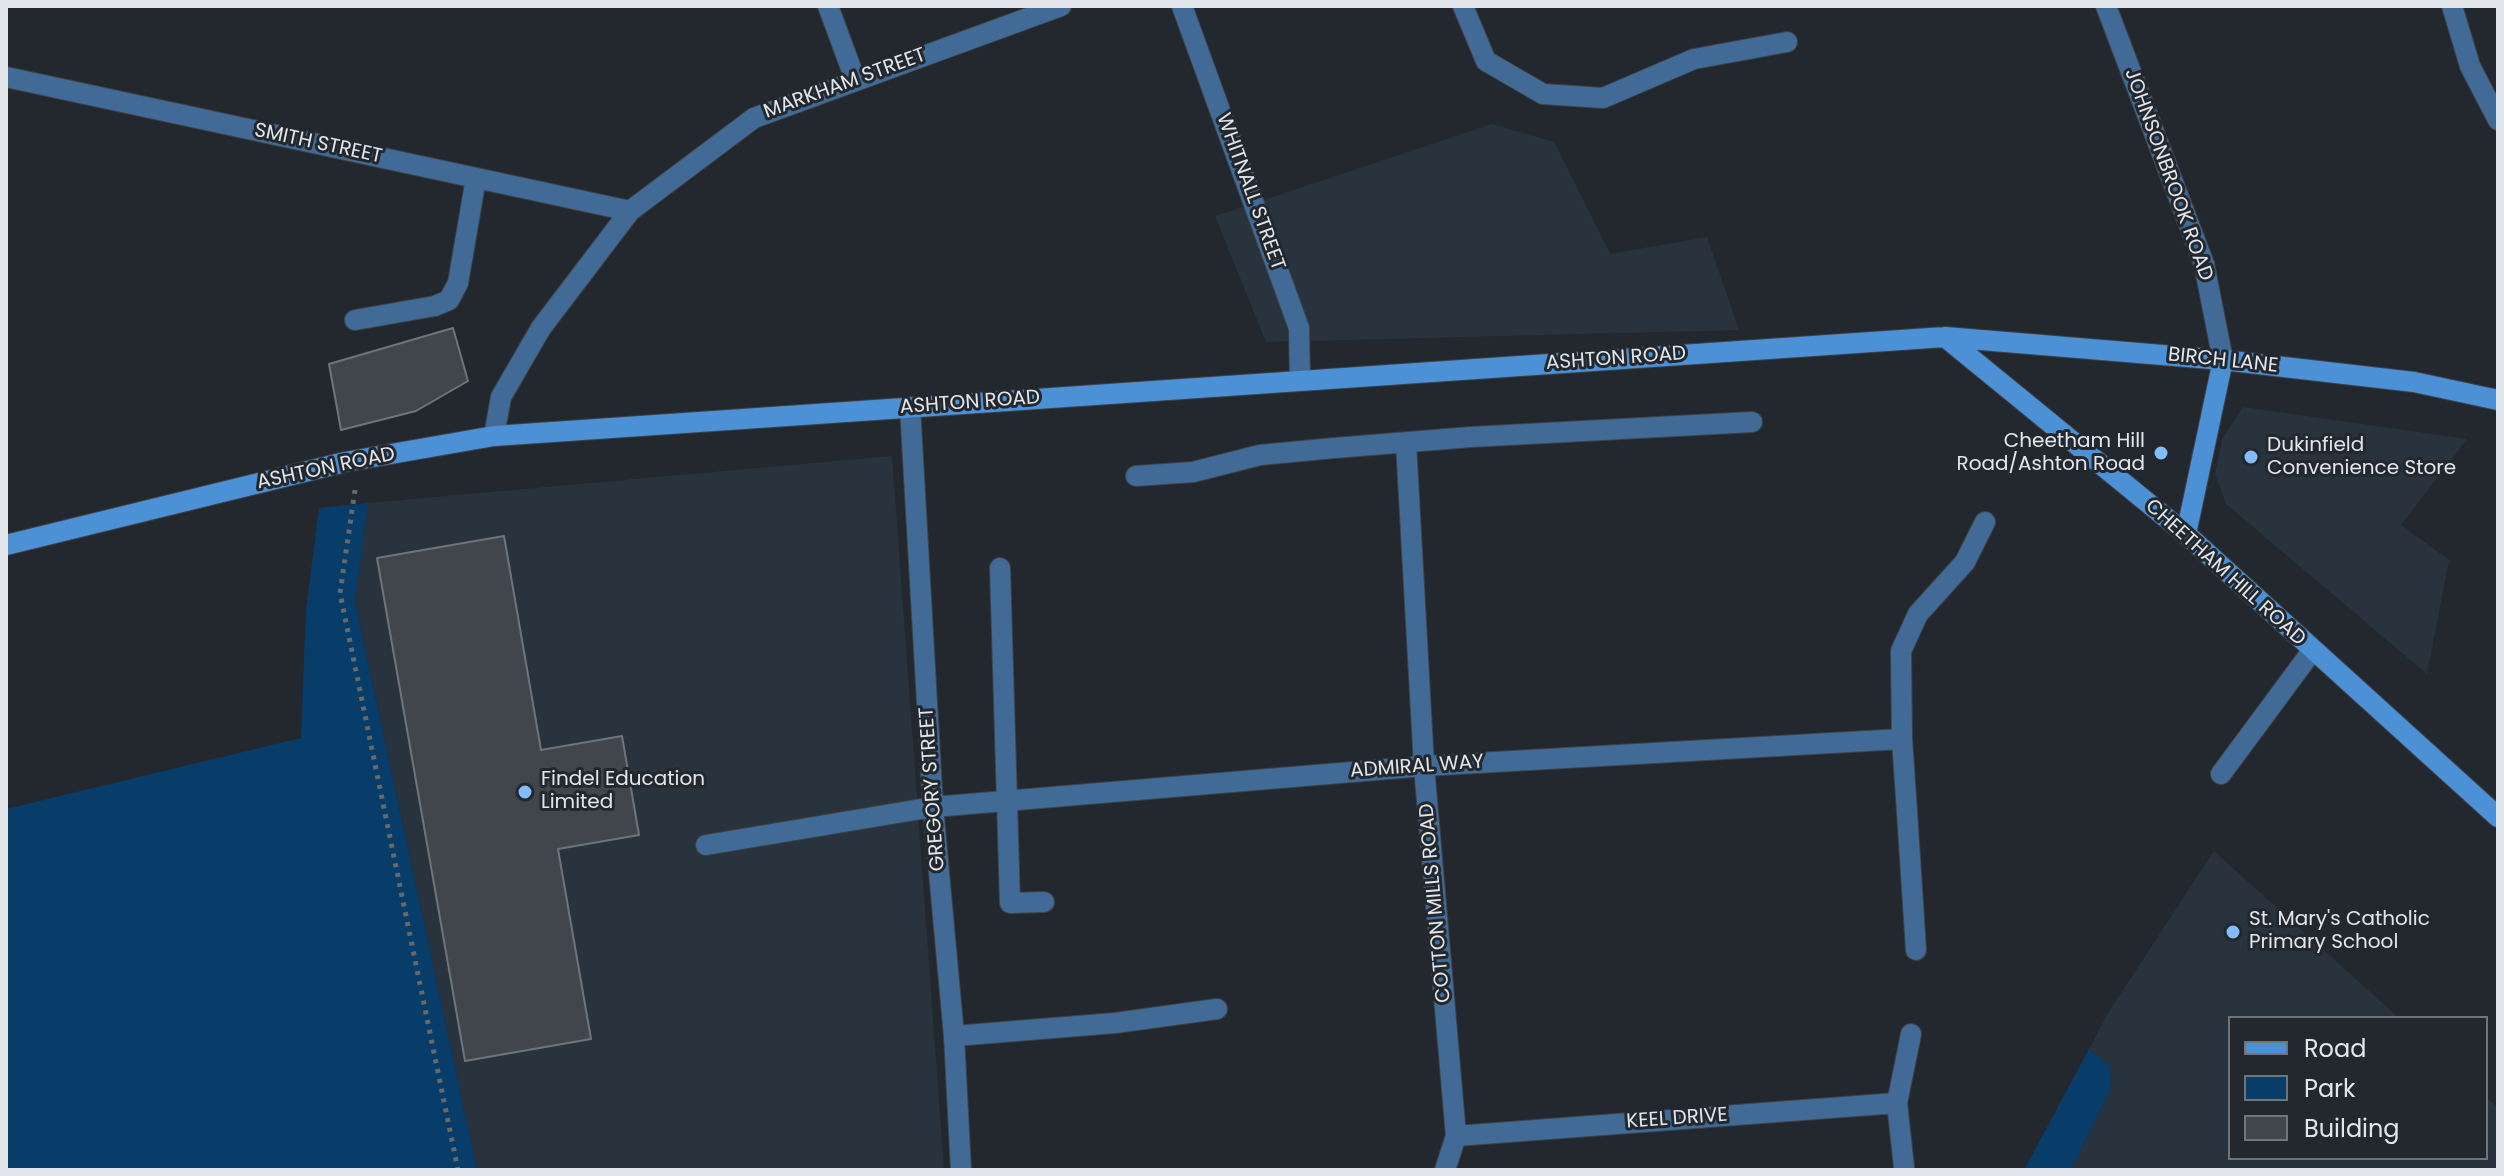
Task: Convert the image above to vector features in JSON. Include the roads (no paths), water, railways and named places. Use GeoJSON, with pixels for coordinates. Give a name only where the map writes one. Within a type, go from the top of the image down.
{"type":"FeatureCollection","features":[{"type":"Feature","properties":{"kind":"main road","name":"ASHTON ROAD"},"geometry":{"type":"LineString","coordinates":[[6,545],[345,462],[494,436],[1945,337]]}},
{"type":"Feature","properties":{"kind":"main road","name":"BIRCH LANE"},"geometry":{"type":"LineString","coordinates":[[1945,337],[2223,360],[2414,382],[2498,400]]}},
{"type":"Feature","properties":{"kind":"main road","name":"CHEETHAM HILL ROAD"},"geometry":{"type":"LineString","coordinates":[[1945,337],[2186,534],[2498,817]]}},
{"type":"Feature","properties":{"kind":"main road","name":"JOHNSONBROOK ROAD"},"geometry":{"type":"LineString","coordinates":[[2186,534],[2223,360]]}},
{"type":"Feature","properties":{"kind":"street"},"geometry":{"type":"LineString","coordinates":[[828,6],[855,79]]}},
{"type":"Feature","properties":{"kind":"street","name":"MARKHAM STREET"},"geometry":{"type":"LineString","coordinates":[[494,436],[501,397],[541,328],[630,211],[754,118],[1061,6]]}},
{"type":"Feature","properties":{"kind":"street","name":"WHITNALL STREET"},"geometry":{"type":"LineString","coordinates":[[1182,6],[1299,328],[1300,381]]}},
{"type":"Feature","properties":{"kind":"street"},"geometry":{"type":"LineString","coordinates":[[1463,6],[1486,61],[1543,94],[1603,98],[1694,59],[1787,42]]}},
{"type":"Feature","properties":{"kind":"street","name":"JOHNSONBROOK ROAD"},"geometry":{"type":"LineString","coordinates":[[2106,6],[2204,264],[2223,360]]}},
{"type":"Feature","properties":{"kind":"street"},"geometry":{"type":"LineString","coordinates":[[2452,6],[2470,66],[2498,120]]}},
{"type":"Feature","properties":{"kind":"street","name":"SMITH STREET"},"geometry":{"type":"LineString","coordinates":[[6,77],[630,211]]}},
{"type":"Feature","properties":{"kind":"street"},"geometry":{"type":"LineString","coordinates":[[355,320],[435,306],[449,300],[458,283],[476,178]]}},
{"type":"Feature","properties":{"kind":"street","name":"GREGORY STREET"},"geometry":{"type":"LineString","coordinates":[[910,407],[933,807],[954,1036],[961,1170]]}},
{"type":"Feature","properties":{"kind":"street"},"geometry":{"type":"LineString","coordinates":[[1136,476],[1193,472],[1260,455],[1334,448],[1471,437],[1752,422]]}},
{"type":"Feature","properties":{"kind":"street","name":"COTTON MILLS ROAD"},"geometry":{"type":"LineString","coordinates":[[1406,443],[1424,766],[1456,1136],[1445,1170]]}},
{"type":"Feature","properties":{"kind":"street"},"geometry":{"type":"LineString","coordinates":[[1916,950],[1902,739],[1901,651],[1918,614],[1965,562],[1985,522]]}},
{"type":"Feature","properties":{"kind":"street"},"geometry":{"type":"LineString","coordinates":[[1000,568],[1010,903],[1044,902]]}},
{"type":"Feature","properties":{"kind":"street"},"geometry":{"type":"LineString","coordinates":[[2221,774],[2312,651]]}},
{"type":"Feature","properties":{"kind":"street","name":"ADMIRAL WAY"},"geometry":{"type":"LineString","coordinates":[[706,845],[933,807],[1424,766],[1902,739]]}},
{"type":"Feature","properties":{"kind":"street"},"geometry":{"type":"LineString","coordinates":[[954,1036],[1115,1023],[1217,1009]]}},
{"type":"Feature","properties":{"kind":"street"},"geometry":{"type":"LineString","coordinates":[[1904,1167],[1897,1103],[1911,1034]]}},
{"type":"Feature","properties":{"kind":"street","name":"KEEL DRIVE"},"geometry":{"type":"LineString","coordinates":[[1456,1136],[1897,1103]]}},
{"type":"Feature","properties":{"kind":"place","name":"Cheetham Hill Road/Ashton Road"},"geometry":{"type":"Point","coordinates":[2161,453]}},
{"type":"Feature","properties":{"kind":"place","name":"Dukinfield Convenience Store"},"geometry":{"type":"Point","coordinates":[2251,457]}},
{"type":"Feature","properties":{"kind":"place","name":"Findel Education Limited"},"geometry":{"type":"Point","coordinates":[525,792]}},
{"type":"Feature","properties":{"kind":"place","name":"St. Mary's Catholic Primary School"},"geometry":{"type":"Point","coordinates":[2233,932]}}]}
